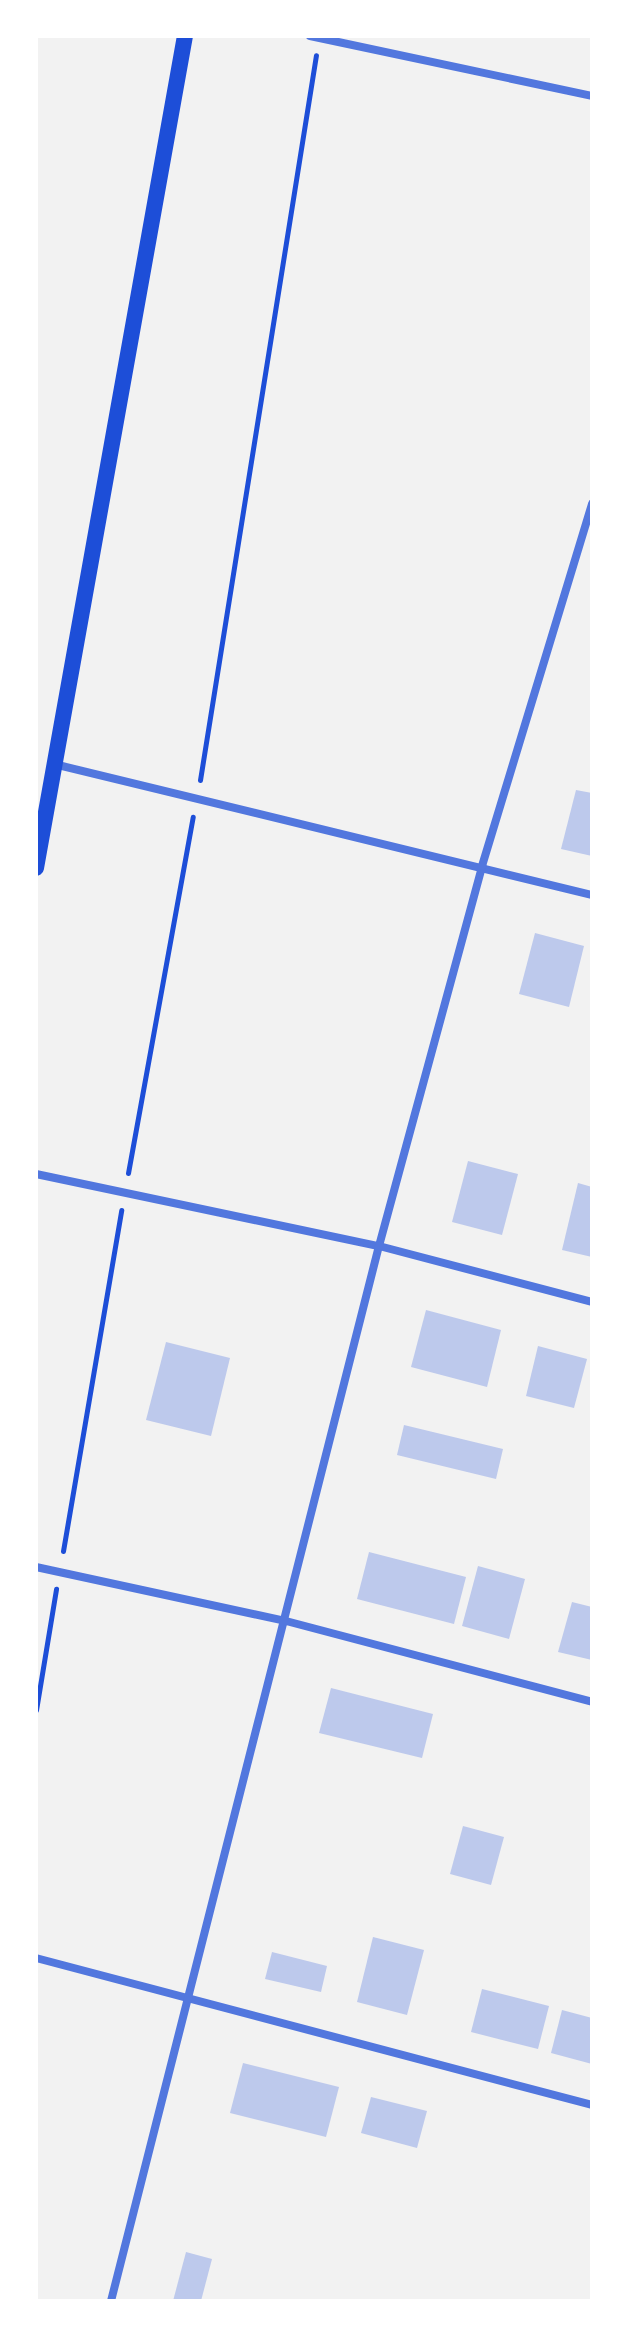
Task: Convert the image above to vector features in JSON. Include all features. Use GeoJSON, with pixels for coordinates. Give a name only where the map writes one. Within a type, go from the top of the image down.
{"type":"FeatureCollection","features":[{"type":"Feature","properties":{"kind":"main road"},"geometry":{"type":"LineString","coordinates":[[36,868],[58,765],[185,36]]}},
{"type":"Feature","properties":{"kind":"street"},"geometry":{"type":"LineString","coordinates":[[314,37],[592,96]]}},
{"type":"Feature","properties":{"kind":"street"},"geometry":{"type":"LineString","coordinates":[[111,2301],[379,1246],[482,866],[592,503]]}},
{"type":"Feature","properties":{"kind":"street"},"geometry":{"type":"LineString","coordinates":[[58,765],[592,895]]}},
{"type":"Feature","properties":{"kind":"street"},"geometry":{"type":"LineString","coordinates":[[36,1174],[379,1246],[592,1302]]}},
{"type":"Feature","properties":{"kind":"street"},"geometry":{"type":"LineString","coordinates":[[36,1567],[286,1621],[592,1702]]}},
{"type":"Feature","properties":{"kind":"street"},"geometry":{"type":"LineString","coordinates":[[36,1958],[592,2105]]}},
{"type":"Feature","properties":{"kind":"path"},"geometry":{"type":"LineString","coordinates":[[36,1710],[124,1194],[196,799],[314,37]]}},
{"type":"Feature","properties":{"kind":"building"},"geometry":{"type":"Polygon","coordinates":[[[576,790],[592,793],[592,856],[561,849],[576,790]]]}},
{"type":"Feature","properties":{"kind":"building"},"geometry":{"type":"Polygon","coordinates":[[[535,933],[584,946],[569,1007],[519,994],[535,933]]]}},
{"type":"Feature","properties":{"kind":"building"},"geometry":{"type":"Polygon","coordinates":[[[468,1161],[518,1174],[502,1235],[452,1222],[468,1161]]]}},
{"type":"Feature","properties":{"kind":"building"},"geometry":{"type":"Polygon","coordinates":[[[578,1183],[592,1187],[592,1257],[562,1250],[578,1183]]]}},
{"type":"Feature","properties":{"kind":"building"},"geometry":{"type":"Polygon","coordinates":[[[426,1310],[501,1330],[487,1387],[411,1367],[426,1310]]]}},
{"type":"Feature","properties":{"kind":"building"},"geometry":{"type":"Polygon","coordinates":[[[166,1342],[230,1358],[211,1436],[146,1420],[166,1342]]]}},
{"type":"Feature","properties":{"kind":"building"},"geometry":{"type":"Polygon","coordinates":[[[538,1346],[587,1359],[574,1408],[526,1396],[538,1346]]]}},
{"type":"Feature","properties":{"kind":"building"},"geometry":{"type":"Polygon","coordinates":[[[404,1425],[503,1449],[496,1479],[397,1455],[404,1425]]]}},
{"type":"Feature","properties":{"kind":"building"},"geometry":{"type":"Polygon","coordinates":[[[369,1552],[466,1577],[454,1624],[357,1599],[369,1552]]]}},
{"type":"Feature","properties":{"kind":"building"},"geometry":{"type":"Polygon","coordinates":[[[478,1566],[525,1579],[509,1639],[462,1626],[478,1566]]]}},
{"type":"Feature","properties":{"kind":"building"},"geometry":{"type":"Polygon","coordinates":[[[572,1602],[592,1607],[592,1660],[558,1652],[572,1602]]]}},
{"type":"Feature","properties":{"kind":"building"},"geometry":{"type":"Polygon","coordinates":[[[331,1688],[433,1714],[422,1758],[319,1733],[331,1688]]]}},
{"type":"Feature","properties":{"kind":"building"},"geometry":{"type":"Polygon","coordinates":[[[463,1826],[504,1837],[491,1885],[450,1874],[463,1826]]]}},
{"type":"Feature","properties":{"kind":"building"},"geometry":{"type":"Polygon","coordinates":[[[373,1937],[424,1950],[407,2015],[357,2002],[373,1937]]]}},
{"type":"Feature","properties":{"kind":"building"},"geometry":{"type":"Polygon","coordinates":[[[272,1952],[327,1966],[321,1992],[265,1979],[272,1952]]]}},
{"type":"Feature","properties":{"kind":"building"},"geometry":{"type":"Polygon","coordinates":[[[482,1989],[549,2006],[538,2049],[471,2032],[482,1989]]]}},
{"type":"Feature","properties":{"kind":"building"},"geometry":{"type":"Polygon","coordinates":[[[562,2010],[592,2018],[592,2064],[551,2053],[562,2010]]]}},
{"type":"Feature","properties":{"kind":"building"},"geometry":{"type":"Polygon","coordinates":[[[243,2063],[339,2087],[326,2137],[230,2113],[243,2063]]]}},
{"type":"Feature","properties":{"kind":"building"},"geometry":{"type":"Polygon","coordinates":[[[371,2097],[427,2111],[417,2148],[361,2133],[371,2097]]]}},
{"type":"Feature","properties":{"kind":"building"},"geometry":{"type":"Polygon","coordinates":[[[186,2252],[212,2259],[201,2301],[173,2301],[186,2252]]]}}]}
